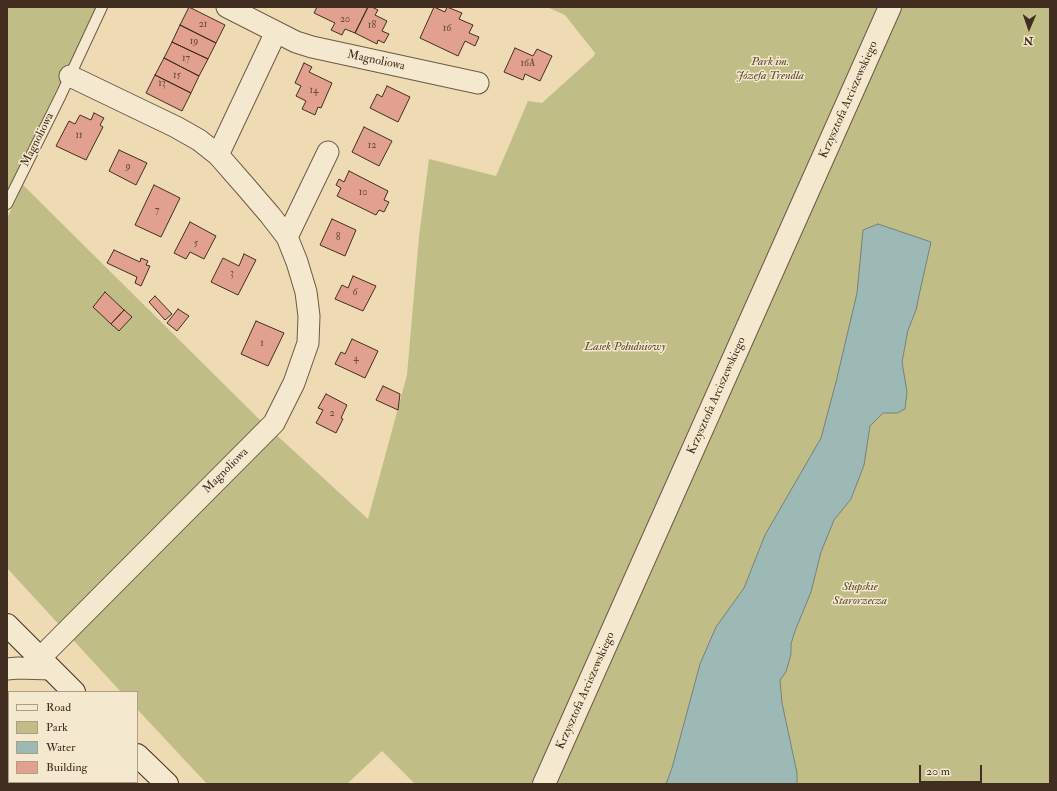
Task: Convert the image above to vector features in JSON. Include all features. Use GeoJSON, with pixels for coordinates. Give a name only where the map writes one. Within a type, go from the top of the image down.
{"type":"FeatureCollection","features":[{"type":"Feature","properties":{"kind":"street","name":"Magnoliowa"},"geometry":{"type":"LineString","coordinates":[[227,7],[296,42],[312,47],[478,83]]}},
{"type":"Feature","properties":{"kind":"street","name":"Krzysztofa Arciszewskiego"},"geometry":{"type":"LineString","coordinates":[[544,784],[890,7]]}},
{"type":"Feature","properties":{"kind":"street"},"geometry":{"type":"LineString","coordinates":[[218,155],[276,32]]}},
{"type":"Feature","properties":{"kind":"street","name":"Magnoliowa"},"geometry":{"type":"LineString","coordinates":[[46,663],[274,423],[296,380],[308,343],[309,316],[306,292],[297,262],[287,237],[218,155],[199,140],[176,127],[70,76]]}},
{"type":"Feature","properties":{"kind":"street"},"geometry":{"type":"LineString","coordinates":[[287,237],[328,152]]}},
{"type":"Feature","properties":{"kind":"street"},"geometry":{"type":"LineString","coordinates":[[7,625],[73,691]]}},
{"type":"Feature","properties":{"kind":"street"},"geometry":{"type":"LineString","coordinates":[[7,669],[46,663]]}},
{"type":"Feature","properties":{"kind":"street"},"geometry":{"type":"LineString","coordinates":[[138,756],[167,784]]}},
{"type":"Feature","properties":{"kind":"lane","name":"Magnoliowa"},"geometry":{"type":"LineString","coordinates":[[7,204],[102,7]]}},
{"type":"Feature","properties":{"kind":"green space"},"geometry":{"type":"Polygon","coordinates":[[[7,7],[97,7],[7,192],[7,7]]]}},
{"type":"Feature","properties":{"kind":"green space","name":"Lasek Południowy"},"geometry":{"type":"Polygon","coordinates":[[[547,7],[1050,7],[1050,784],[415,784],[382,751],[347,784],[207,784],[138,710],[138,691],[120,691],[7,568],[7,218],[23,185],[259,419],[368,519],[407,375],[419,237],[429,159],[496,176],[528,101],[542,103],[594,56],[595,53],[565,15],[547,7]]]}},
{"type":"Feature","properties":{"kind":"water"},"geometry":{"type":"Polygon","coordinates":[[[878,224],[931,242],[916,310],[908,330],[902,362],[907,392],[905,409],[897,413],[883,413],[870,426],[864,465],[851,499],[834,520],[821,552],[811,592],[791,644],[791,654],[786,672],[780,680],[782,703],[797,773],[797,784],[666,784],[672,768],[700,664],[716,627],[744,588],[765,535],[821,438],[857,293],[863,230],[878,224]]]}},
{"type":"Feature","properties":{"kind":"building"},"geometry":{"type":"Polygon","coordinates":[[[189,7],[225,25],[216,43],[180,25],[189,7]]]}},
{"type":"Feature","properties":{"kind":"building"},"geometry":{"type":"Polygon","coordinates":[[[317,7],[368,7],[355,33],[345,29],[342,35],[331,30],[335,23],[314,13],[317,7]]]}},
{"type":"Feature","properties":{"kind":"building"},"geometry":{"type":"Polygon","coordinates":[[[368,7],[378,10],[375,15],[387,21],[382,31],[389,34],[384,43],[378,40],[377,44],[355,33],[368,7]]]}},
{"type":"Feature","properties":{"kind":"building"},"geometry":{"type":"Polygon","coordinates":[[[434,7],[445,12],[447,7],[462,13],[459,19],[473,25],[469,33],[479,37],[475,46],[465,41],[458,56],[420,38],[434,7]]]}},
{"type":"Feature","properties":{"kind":"building"},"geometry":{"type":"Polygon","coordinates":[[[180,25],[216,43],[208,59],[172,42],[180,25]]]}},
{"type":"Feature","properties":{"kind":"building"},"geometry":{"type":"Polygon","coordinates":[[[172,42],[208,59],[199,76],[164,58],[172,42]]]}},
{"type":"Feature","properties":{"kind":"building"},"geometry":{"type":"Polygon","coordinates":[[[515,48],[533,56],[537,49],[552,56],[540,81],[525,74],[523,80],[504,72],[515,48]]]}},
{"type":"Feature","properties":{"kind":"building"},"geometry":{"type":"Polygon","coordinates":[[[164,58],[199,76],[191,93],[155,75],[164,58]]]}},
{"type":"Feature","properties":{"kind":"building"},"geometry":{"type":"Polygon","coordinates":[[[304,63],[312,67],[309,72],[332,83],[321,108],[318,107],[315,115],[302,109],[306,101],[296,96],[301,86],[295,83],[304,63]]]}},
{"type":"Feature","properties":{"kind":"building"},"geometry":{"type":"Polygon","coordinates":[[[155,75],[191,93],[182,111],[146,93],[155,75]]]}},
{"type":"Feature","properties":{"kind":"building"},"geometry":{"type":"Polygon","coordinates":[[[387,86],[410,97],[398,122],[370,108],[377,94],[382,97],[387,86]]]}},
{"type":"Feature","properties":{"kind":"building"},"geometry":{"type":"Polygon","coordinates":[[[94,113],[104,118],[100,125],[103,127],[86,160],[56,146],[69,121],[75,124],[80,115],[91,120],[94,113]]]}},
{"type":"Feature","properties":{"kind":"building"},"geometry":{"type":"Polygon","coordinates":[[[364,127],[392,141],[379,166],[352,152],[364,127]]]}},
{"type":"Feature","properties":{"kind":"building"},"geometry":{"type":"Polygon","coordinates":[[[119,150],[147,163],[136,185],[109,171],[119,150]]]}},
{"type":"Feature","properties":{"kind":"building"},"geometry":{"type":"Polygon","coordinates":[[[349,171],[388,191],[384,200],[389,202],[384,212],[379,210],[376,215],[337,196],[341,188],[336,185],[339,179],[344,182],[349,171]]]}},
{"type":"Feature","properties":{"kind":"building"},"geometry":{"type":"Polygon","coordinates":[[[154,185],[180,198],[161,237],[135,225],[154,185]]]}},
{"type":"Feature","properties":{"kind":"building"},"geometry":{"type":"Polygon","coordinates":[[[332,219],[356,230],[345,256],[320,245],[332,219]]]}},
{"type":"Feature","properties":{"kind":"building"},"geometry":{"type":"Polygon","coordinates":[[[190,222],[216,236],[204,259],[190,252],[186,259],[174,253],[190,222]]]}},
{"type":"Feature","properties":{"kind":"building"},"geometry":{"type":"Polygon","coordinates":[[[114,250],[140,262],[141,258],[148,261],[146,265],[150,266],[141,286],[135,283],[137,277],[107,263],[114,250]]]}},
{"type":"Feature","properties":{"kind":"building"},"geometry":{"type":"Polygon","coordinates":[[[244,254],[256,260],[238,295],[211,282],[223,258],[239,266],[244,254]]]}},
{"type":"Feature","properties":{"kind":"building"},"geometry":{"type":"Polygon","coordinates":[[[353,276],[376,286],[363,311],[335,299],[342,285],[348,288],[353,276]]]}},
{"type":"Feature","properties":{"kind":"building"},"geometry":{"type":"Polygon","coordinates":[[[105,292],[124,310],[111,324],[93,307],[105,292]]]}},
{"type":"Feature","properties":{"kind":"building"},"geometry":{"type":"Polygon","coordinates":[[[155,296],[172,314],[165,320],[149,302],[155,296]]]}},
{"type":"Feature","properties":{"kind":"building"},"geometry":{"type":"Polygon","coordinates":[[[178,309],[189,316],[177,331],[167,323],[178,309]]]}},
{"type":"Feature","properties":{"kind":"building"},"geometry":{"type":"Polygon","coordinates":[[[124,310],[132,317],[119,331],[111,324],[124,310]]]}},
{"type":"Feature","properties":{"kind":"building"},"geometry":{"type":"Polygon","coordinates":[[[256,321],[284,333],[268,366],[241,354],[256,321]]]}},
{"type":"Feature","properties":{"kind":"building"},"geometry":{"type":"Polygon","coordinates":[[[352,339],[378,351],[365,378],[335,364],[341,352],[345,354],[352,339]]]}},
{"type":"Feature","properties":{"kind":"building"},"geometry":{"type":"Polygon","coordinates":[[[383,386],[400,394],[398,410],[376,400],[383,386]]]}},
{"type":"Feature","properties":{"kind":"building"},"geometry":{"type":"Polygon","coordinates":[[[326,394],[347,405],[341,418],[343,419],[336,433],[316,423],[323,410],[318,408],[326,394]]]}},
{"type":"Feature","properties":{"kind":"park label","name":"Park im. Józefa Trendla"},"geometry":{"type":"Point","coordinates":[770,69]}},
{"type":"Feature","properties":{"kind":"park label","name":"Słupskie Starorzecza"},"geometry":{"type":"Point","coordinates":[860,594]}}]}
